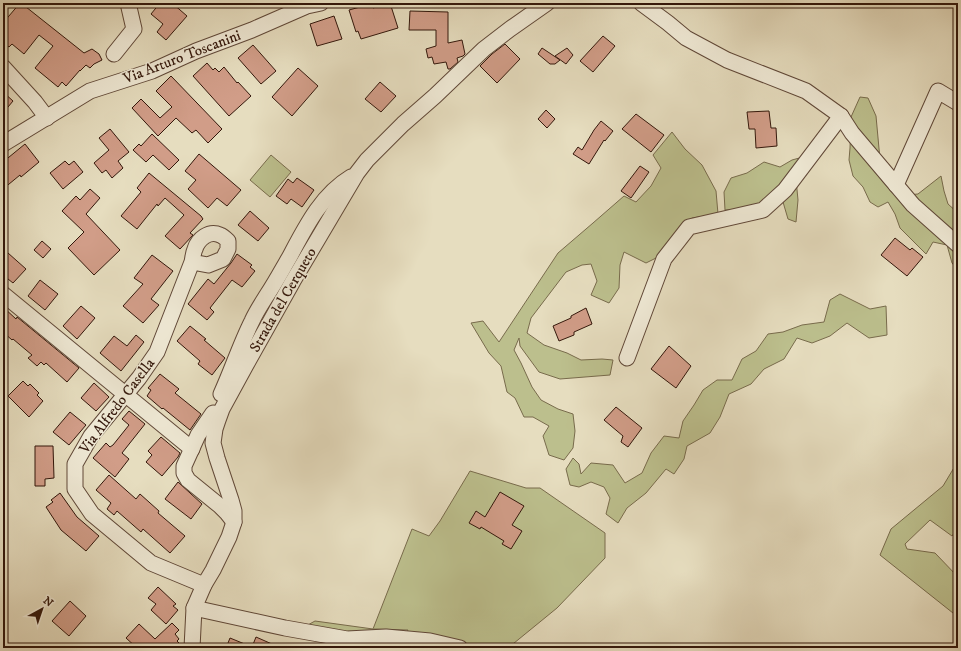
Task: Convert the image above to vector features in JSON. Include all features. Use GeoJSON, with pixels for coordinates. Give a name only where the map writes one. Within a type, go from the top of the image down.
{"type":"FeatureCollection","features":[{"type":"Feature","properties":{"kind":"street"},"geometry":{"type":"LineString","coordinates":[[114,54],[134,29],[128,3]]}},
{"type":"Feature","properties":{"kind":"street","name":"Via Arturo Toscanini"},"geometry":{"type":"LineString","coordinates":[[3,144],[90,91],[152,71],[196,51],[252,30],[307,6],[321,3]]}},
{"type":"Feature","properties":{"kind":"street","name":"Strada del Cerqueto"},"geometry":{"type":"LineString","coordinates":[[192,648],[194,608],[204,585],[230,537],[234,522],[234,511],[231,500],[216,458],[213,443],[215,429],[222,409],[246,365],[357,173],[367,160],[403,124],[484,49],[547,3]]}},
{"type":"Feature","properties":{"kind":"street"},"geometry":{"type":"LineString","coordinates":[[641,3],[686,38],[727,60],[806,92],[841,116],[852,133],[913,205],[958,245]]}},
{"type":"Feature","properties":{"kind":"street"},"geometry":{"type":"LineString","coordinates":[[3,67],[35,102],[47,118]]}},
{"type":"Feature","properties":{"kind":"street"},"geometry":{"type":"LineString","coordinates":[[896,184],[938,91],[958,103]]}},
{"type":"Feature","properties":{"kind":"street"},"geometry":{"type":"LineString","coordinates":[[627,358],[664,259],[688,227],[763,210],[786,190],[841,116]]}},
{"type":"Feature","properties":{"kind":"street","name":"Strada del Cerqueto"},"geometry":{"type":"LineString","coordinates":[[234,522],[220,506],[188,480],[184,473],[184,466],[198,435],[213,413],[237,352],[252,320],[275,283],[307,225],[320,205],[333,191],[357,173]]}},
{"type":"Feature","properties":{"kind":"street","name":"Via Alfredo Casella"},"geometry":{"type":"LineString","coordinates":[[192,262],[157,352],[126,395],[91,436],[75,464],[75,489],[92,514],[151,563],[204,585]]}},
{"type":"Feature","properties":{"kind":"street"},"geometry":{"type":"LineString","coordinates":[[3,294],[192,449]]}},
{"type":"Feature","properties":{"kind":"street","name":"Strada del Cerqueto"},"geometry":{"type":"LineString","coordinates":[[213,413],[212,420],[215,429]]}},
{"type":"Feature","properties":{"kind":"street"},"geometry":{"type":"LineString","coordinates":[[194,608],[285,628],[347,639],[386,638],[430,641],[460,648]]}},
{"type":"Feature","properties":{"kind":"green space"},"geometry":{"type":"Polygon","coordinates":[[[860,97],[868,98],[876,116],[882,181],[896,196],[918,194],[941,176],[948,204],[958,213],[958,270],[952,263],[947,245],[933,242],[926,254],[900,228],[895,214],[888,202],[878,207],[870,202],[863,187],[853,176],[849,160],[851,117],[860,97]]]}},
{"type":"Feature","properties":{"kind":"green space"},"geometry":{"type":"Polygon","coordinates":[[[672,132],[685,149],[702,165],[716,191],[718,214],[692,218],[677,231],[660,256],[646,263],[624,252],[620,265],[619,288],[609,303],[591,295],[597,281],[591,264],[582,265],[566,272],[531,318],[527,333],[544,345],[567,353],[581,360],[613,360],[610,375],[560,379],[539,372],[520,346],[519,338],[514,350],[532,387],[541,400],[558,409],[573,414],[575,431],[573,448],[564,460],[549,455],[543,436],[549,426],[533,417],[524,417],[515,398],[507,392],[501,366],[489,353],[471,323],[483,321],[499,342],[558,253],[624,196],[636,202],[651,186],[661,168],[653,155],[672,132]]]}},
{"type":"Feature","properties":{"kind":"green space"},"geometry":{"type":"Polygon","coordinates":[[[271,155],[291,172],[270,197],[250,180],[271,155]]]}},
{"type":"Feature","properties":{"kind":"green space"},"geometry":{"type":"Polygon","coordinates":[[[803,157],[795,169],[798,200],[796,222],[788,219],[783,202],[771,200],[746,209],[725,210],[724,192],[731,178],[747,173],[764,162],[780,167],[792,160],[803,157]]]}},
{"type":"Feature","properties":{"kind":"green space"},"geometry":{"type":"Polygon","coordinates":[[[840,294],[870,309],[886,306],[887,335],[869,338],[847,323],[830,336],[812,343],[797,338],[784,359],[764,369],[751,384],[729,394],[720,417],[710,433],[687,446],[684,459],[674,474],[666,469],[646,493],[627,508],[618,523],[606,514],[610,498],[604,487],[591,482],[579,487],[570,485],[566,469],[573,458],[579,464],[581,474],[591,463],[613,465],[625,483],[642,473],[651,453],[664,436],[679,438],[683,421],[703,390],[717,380],[732,380],[742,359],[756,351],[768,334],[783,332],[802,325],[824,322],[830,300],[840,294]]]}},
{"type":"Feature","properties":{"kind":"green space"},"geometry":{"type":"Polygon","coordinates":[[[958,461],[958,528],[952,536],[930,520],[905,544],[907,549],[935,553],[958,577],[958,617],[880,555],[891,529],[943,486],[958,461]]]}},
{"type":"Feature","properties":{"kind":"green space"},"geometry":{"type":"Polygon","coordinates":[[[470,471],[526,488],[540,488],[605,533],[605,558],[557,608],[508,648],[420,648],[400,644],[408,630],[374,629],[376,641],[369,641],[368,646],[309,637],[306,626],[315,621],[373,629],[412,529],[429,536],[440,521],[470,471]]]}},
{"type":"Feature","properties":{"kind":"building"},"geometry":{"type":"Polygon","coordinates":[[[20,3],[84,53],[92,49],[99,54],[102,60],[90,68],[86,65],[66,86],[62,82],[58,87],[35,68],[53,46],[39,35],[24,54],[12,44],[9,47],[3,43],[3,23],[20,3]]]}},
{"type":"Feature","properties":{"kind":"building"},"geometry":{"type":"Polygon","coordinates":[[[160,3],[172,3],[187,16],[166,40],[157,32],[163,24],[151,14],[160,3]]]}},
{"type":"Feature","properties":{"kind":"building"},"geometry":{"type":"Polygon","coordinates":[[[390,3],[398,28],[361,39],[358,31],[356,32],[349,10],[371,4],[373,8],[390,3]]]}},
{"type":"Feature","properties":{"kind":"building"},"geometry":{"type":"Polygon","coordinates":[[[410,11],[448,12],[448,43],[462,40],[465,54],[457,58],[458,62],[450,69],[448,69],[446,62],[434,64],[432,57],[428,58],[426,49],[436,46],[436,30],[409,30],[410,11]]]}},
{"type":"Feature","properties":{"kind":"building"},"geometry":{"type":"Polygon","coordinates":[[[334,16],[342,39],[317,46],[310,24],[334,16]]]}},
{"type":"Feature","properties":{"kind":"building"},"geometry":{"type":"Polygon","coordinates":[[[603,36],[615,46],[593,72],[580,61],[603,36]]]}},
{"type":"Feature","properties":{"kind":"building"},"geometry":{"type":"Polygon","coordinates":[[[505,44],[520,59],[497,83],[480,66],[505,44]]]}},
{"type":"Feature","properties":{"kind":"building"},"geometry":{"type":"Polygon","coordinates":[[[253,45],[276,71],[261,84],[238,58],[253,45]]]}},
{"type":"Feature","properties":{"kind":"building"},"geometry":{"type":"Polygon","coordinates":[[[542,48],[560,60],[555,64],[550,64],[538,54],[542,48]]]}},
{"type":"Feature","properties":{"kind":"building"},"geometry":{"type":"Polygon","coordinates":[[[567,48],[573,55],[566,64],[555,56],[567,48]]]}},
{"type":"Feature","properties":{"kind":"building"},"geometry":{"type":"Polygon","coordinates":[[[207,63],[213,70],[215,68],[219,72],[224,67],[237,83],[238,82],[251,96],[229,116],[193,76],[207,63]]]}},
{"type":"Feature","properties":{"kind":"building"},"geometry":{"type":"Polygon","coordinates":[[[298,68],[318,86],[292,116],[272,97],[298,68]]]}},
{"type":"Feature","properties":{"kind":"building"},"geometry":{"type":"Polygon","coordinates":[[[171,76],[222,129],[208,143],[196,130],[192,133],[176,118],[158,136],[132,108],[141,99],[160,118],[172,107],[156,91],[171,76]]]}},
{"type":"Feature","properties":{"kind":"building"},"geometry":{"type":"Polygon","coordinates":[[[380,82],[396,96],[381,112],[365,99],[380,82]]]}},
{"type":"Feature","properties":{"kind":"building"},"geometry":{"type":"Polygon","coordinates":[[[3,92],[13,101],[3,113],[3,92]]]}},
{"type":"Feature","properties":{"kind":"building"},"geometry":{"type":"Polygon","coordinates":[[[546,110],[555,119],[547,128],[538,119],[546,110]]]}},
{"type":"Feature","properties":{"kind":"building"},"geometry":{"type":"Polygon","coordinates":[[[769,111],[771,128],[776,128],[777,146],[756,148],[755,129],[749,129],[747,112],[769,111]]]}},
{"type":"Feature","properties":{"kind":"building"},"geometry":{"type":"Polygon","coordinates":[[[636,114],[664,135],[651,152],[622,129],[636,114]]]}},
{"type":"Feature","properties":{"kind":"building"},"geometry":{"type":"Polygon","coordinates":[[[601,121],[613,131],[605,141],[604,140],[589,164],[573,154],[578,147],[582,150],[601,121]]]}},
{"type":"Feature","properties":{"kind":"building"},"geometry":{"type":"Polygon","coordinates":[[[110,129],[129,152],[118,161],[123,168],[112,178],[106,170],[102,173],[94,163],[109,150],[99,138],[110,129]]]}},
{"type":"Feature","properties":{"kind":"building"},"geometry":{"type":"Polygon","coordinates":[[[152,134],[179,160],[169,170],[153,155],[146,162],[133,150],[139,144],[141,146],[152,134]]]}},
{"type":"Feature","properties":{"kind":"building"},"geometry":{"type":"Polygon","coordinates":[[[25,144],[39,162],[21,177],[20,175],[3,189],[3,162],[25,144]]]}},
{"type":"Feature","properties":{"kind":"building"},"geometry":{"type":"Polygon","coordinates":[[[199,154],[241,190],[227,206],[217,198],[208,208],[188,189],[196,180],[185,171],[199,154]]]}},
{"type":"Feature","properties":{"kind":"building"},"geometry":{"type":"Polygon","coordinates":[[[65,161],[69,165],[74,161],[83,172],[63,189],[50,173],[65,161]]]}},
{"type":"Feature","properties":{"kind":"building"},"geometry":{"type":"Polygon","coordinates":[[[640,166],[649,172],[631,198],[621,191],[640,166]]]}},
{"type":"Feature","properties":{"kind":"building"},"geometry":{"type":"Polygon","coordinates":[[[149,173],[203,219],[190,233],[193,235],[180,249],[165,236],[184,215],[165,198],[158,206],[157,204],[137,229],[121,216],[141,192],[137,188],[149,173]]]}},
{"type":"Feature","properties":{"kind":"building"},"geometry":{"type":"Polygon","coordinates":[[[297,178],[314,190],[302,207],[291,199],[287,204],[276,196],[288,179],[293,183],[297,178]]]}},
{"type":"Feature","properties":{"kind":"building"},"geometry":{"type":"Polygon","coordinates":[[[90,189],[100,198],[86,214],[120,250],[94,275],[68,248],[84,232],[62,211],[76,196],[80,200],[90,189]]]}},
{"type":"Feature","properties":{"kind":"building"},"geometry":{"type":"Polygon","coordinates":[[[250,211],[269,228],[258,241],[238,225],[250,211]]]}},
{"type":"Feature","properties":{"kind":"building"},"geometry":{"type":"Polygon","coordinates":[[[895,238],[910,250],[912,248],[923,257],[907,276],[881,255],[895,238]]]}},
{"type":"Feature","properties":{"kind":"building"},"geometry":{"type":"Polygon","coordinates":[[[42,241],[51,249],[43,258],[34,250],[42,241]]]}},
{"type":"Feature","properties":{"kind":"building"},"geometry":{"type":"Polygon","coordinates":[[[8,253],[26,269],[13,283],[3,275],[3,258],[8,253]]]}},
{"type":"Feature","properties":{"kind":"building"},"geometry":{"type":"Polygon","coordinates":[[[237,254],[252,265],[250,267],[255,271],[242,287],[232,280],[210,308],[214,312],[207,320],[188,304],[208,279],[214,284],[237,254]]]}},
{"type":"Feature","properties":{"kind":"building"},"geometry":{"type":"Polygon","coordinates":[[[152,255],[173,271],[151,299],[159,305],[143,323],[123,306],[143,284],[134,278],[152,255]]]}},
{"type":"Feature","properties":{"kind":"building"},"geometry":{"type":"Polygon","coordinates":[[[40,280],[58,294],[45,310],[28,296],[40,280]]]}},
{"type":"Feature","properties":{"kind":"building"},"geometry":{"type":"Polygon","coordinates":[[[81,306],[95,318],[77,339],[63,326],[81,306]]]}},
{"type":"Feature","properties":{"kind":"building"},"geometry":{"type":"Polygon","coordinates":[[[3,307],[16,319],[17,317],[79,368],[67,382],[46,363],[44,365],[41,362],[37,366],[28,358],[32,355],[3,332],[3,307]]]}},
{"type":"Feature","properties":{"kind":"building"},"geometry":{"type":"Polygon","coordinates":[[[586,308],[592,324],[574,332],[574,335],[559,341],[553,326],[571,318],[571,316],[586,308]]]}},
{"type":"Feature","properties":{"kind":"building"},"geometry":{"type":"Polygon","coordinates":[[[190,326],[206,339],[204,340],[225,358],[212,375],[198,364],[200,361],[177,341],[190,326]]]}},
{"type":"Feature","properties":{"kind":"building"},"geometry":{"type":"Polygon","coordinates":[[[136,335],[144,342],[121,371],[100,353],[114,336],[127,346],[136,335]]]}},
{"type":"Feature","properties":{"kind":"building"},"geometry":{"type":"Polygon","coordinates":[[[669,346],[691,366],[676,388],[651,369],[669,346]]]}},
{"type":"Feature","properties":{"kind":"building"},"geometry":{"type":"Polygon","coordinates":[[[160,374],[179,389],[175,393],[201,414],[190,430],[147,396],[151,390],[148,388],[160,374]]]}},
{"type":"Feature","properties":{"kind":"building"},"geometry":{"type":"Polygon","coordinates":[[[23,381],[28,386],[30,384],[39,393],[37,395],[43,401],[29,417],[8,396],[23,381]]]}},
{"type":"Feature","properties":{"kind":"building"},"geometry":{"type":"Polygon","coordinates":[[[94,383],[109,397],[96,411],[81,398],[94,383]]]}},
{"type":"Feature","properties":{"kind":"building"},"geometry":{"type":"Polygon","coordinates":[[[616,407],[642,428],[628,447],[621,442],[623,436],[604,420],[616,407]]]}},
{"type":"Feature","properties":{"kind":"building"},"geometry":{"type":"Polygon","coordinates":[[[129,411],[145,424],[122,453],[129,459],[115,477],[93,458],[106,443],[110,447],[113,445],[129,425],[122,419],[129,411]]]}},
{"type":"Feature","properties":{"kind":"building"},"geometry":{"type":"Polygon","coordinates":[[[70,412],[86,425],[69,445],[53,432],[70,412]]]}},
{"type":"Feature","properties":{"kind":"building"},"geometry":{"type":"Polygon","coordinates":[[[161,437],[180,453],[162,476],[146,462],[152,455],[148,451],[161,437]]]}},
{"type":"Feature","properties":{"kind":"building"},"geometry":{"type":"Polygon","coordinates":[[[35,446],[53,446],[54,478],[45,479],[45,486],[35,486],[35,446]]]}},
{"type":"Feature","properties":{"kind":"building"},"geometry":{"type":"Polygon","coordinates":[[[109,475],[136,499],[140,494],[159,511],[158,513],[185,536],[170,553],[143,529],[141,532],[117,511],[114,515],[107,509],[111,503],[96,490],[109,475]]]}},
{"type":"Feature","properties":{"kind":"building"},"geometry":{"type":"Polygon","coordinates":[[[178,482],[202,504],[191,519],[165,499],[178,482]]]}},
{"type":"Feature","properties":{"kind":"building"},"geometry":{"type":"Polygon","coordinates":[[[500,492],[524,506],[512,525],[522,531],[511,549],[502,544],[504,541],[481,527],[480,529],[469,523],[476,511],[485,517],[500,492]]]}},
{"type":"Feature","properties":{"kind":"building"},"geometry":{"type":"Polygon","coordinates":[[[60,493],[77,517],[99,536],[86,551],[61,530],[46,507],[53,502],[51,500],[60,493]]]}},
{"type":"Feature","properties":{"kind":"building"},"geometry":{"type":"Polygon","coordinates":[[[158,587],[176,604],[173,606],[178,610],[166,624],[151,610],[156,604],[148,598],[158,587]]]}},
{"type":"Feature","properties":{"kind":"building"},"geometry":{"type":"Polygon","coordinates":[[[70,601],[86,616],[69,636],[52,621],[70,601]]]}},
{"type":"Feature","properties":{"kind":"building"},"geometry":{"type":"Polygon","coordinates":[[[172,623],[179,630],[175,634],[179,639],[177,641],[183,648],[146,648],[147,647],[143,643],[139,648],[137,648],[126,638],[139,624],[155,639],[172,623]]]}},
{"type":"Feature","properties":{"kind":"building"},"geometry":{"type":"Polygon","coordinates":[[[256,637],[281,648],[226,648],[230,638],[252,647],[256,637]]]}}]}
